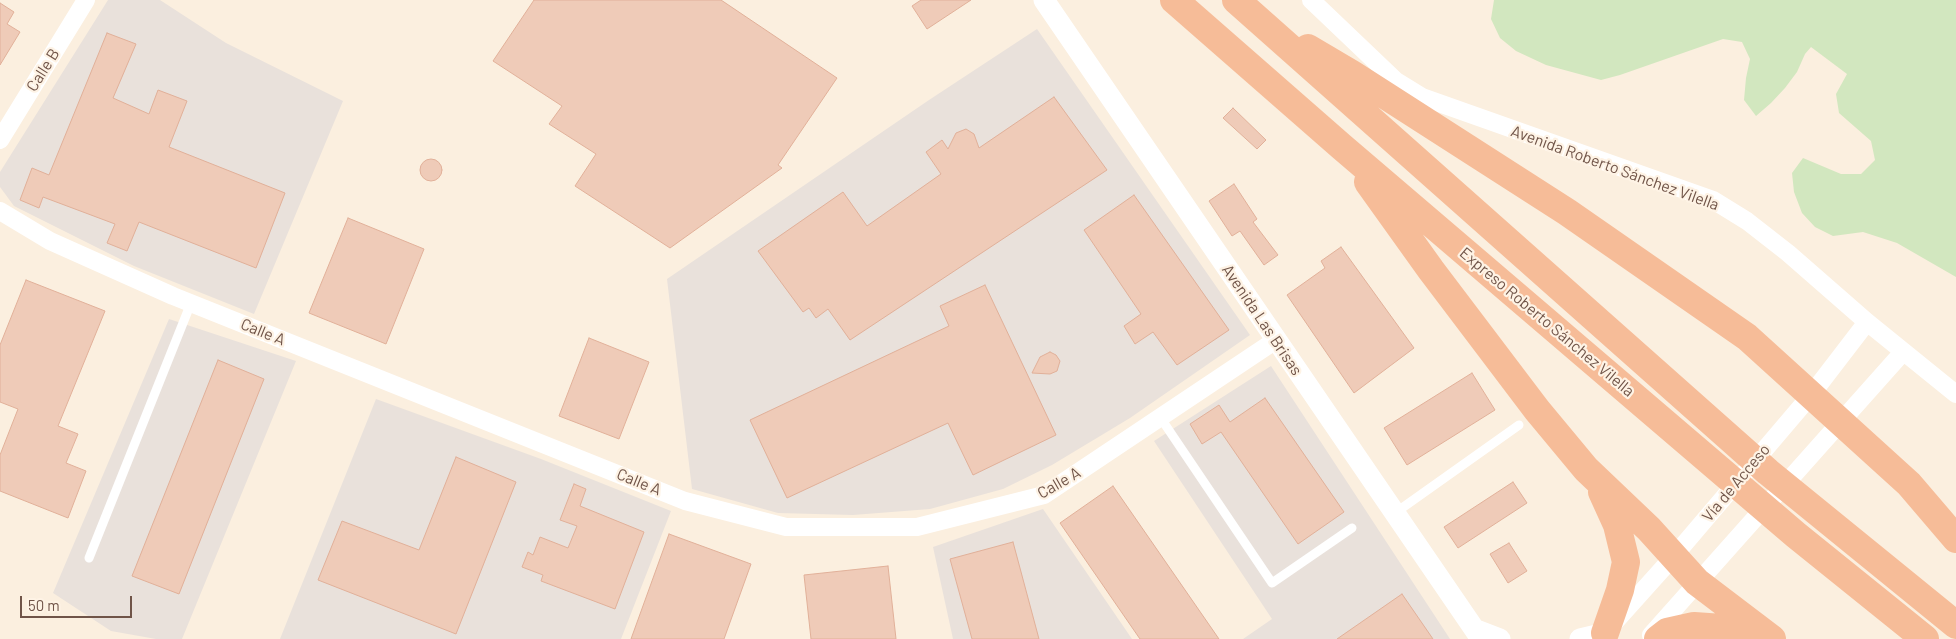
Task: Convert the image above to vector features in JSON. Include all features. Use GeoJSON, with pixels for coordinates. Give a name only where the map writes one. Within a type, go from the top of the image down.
{"type":"FeatureCollection","features":[{"type":"Feature","properties":{"kind":"highway","name":"Expreso Roberto Sánchez Vilella"},"geometry":{"type":"LineString","coordinates":[[1174,0],[1342,147],[1796,535],[1925,639]]}},
{"type":"Feature","properties":{"kind":"highway","name":"Expreso Roberto Sánchez Vilella"},"geometry":{"type":"LineString","coordinates":[[1236,0],[1768,472],[1956,625]]}},
{"type":"Feature","properties":{"kind":"highway"},"geometry":{"type":"LineString","coordinates":[[1259,20],[1352,74],[1567,212],[1747,337],[1909,484],[1956,538]]}},
{"type":"Feature","properties":{"kind":"highway"},"geometry":{"type":"LineString","coordinates":[[1342,147],[1431,270],[1537,410],[1586,469],[1698,582],[1772,639]]}},
{"type":"Feature","properties":{"kind":"highway"},"geometry":{"type":"LineString","coordinates":[[1595,637],[1620,590],[1626,562],[1617,525],[1605,501],[1598,481]]}},
{"type":"Feature","properties":{"kind":"highway"},"geometry":{"type":"LineString","coordinates":[[1658,639],[1667,632],[1694,626],[1737,630],[1768,639]]}},
{"type":"Feature","properties":{"kind":"street","name":"Calle B"},"geometry":{"type":"LineString","coordinates":[[0,140],[86,0]]}},
{"type":"Feature","properties":{"kind":"street","name":"Avenida Las Brisas"},"geometry":{"type":"LineString","coordinates":[[1044,0],[1477,634]]}},
{"type":"Feature","properties":{"kind":"street","name":"Avenida Roberto Sánchez Vilella"},"geometry":{"type":"LineString","coordinates":[[1311,0],[1396,81],[1422,97],[1713,200],[1747,221],[1781,248],[1867,322],[1956,394]]}},
{"type":"Feature","properties":{"kind":"street","name":"Calle A"},"geometry":{"type":"LineString","coordinates":[[0,211],[50,241],[191,303],[685,501],[786,527],[917,527],[1044,495],[1276,340]]}},
{"type":"Feature","properties":{"kind":"street","name":"Vía de Acceso"},"geometry":{"type":"LineString","coordinates":[[1595,637],[1674,556],[1810,395],[1867,322]]}},
{"type":"Feature","properties":{"kind":"street"},"geometry":{"type":"LineString","coordinates":[[1647,639],[1904,352]]}},
{"type":"Feature","properties":{"kind":"street"},"geometry":{"type":"LineString","coordinates":[[1477,634],[1500,639]]}},
{"type":"Feature","properties":{"kind":"lane"},"geometry":{"type":"LineString","coordinates":[[89,558],[191,303]]}},
{"type":"Feature","properties":{"kind":"lane"},"geometry":{"type":"LineString","coordinates":[[1160,417],[1272,583],[1352,528]]}},
{"type":"Feature","properties":{"kind":"lane"},"geometry":{"type":"LineString","coordinates":[[1394,513],[1519,425]]}},
{"type":"Feature","properties":{"kind":"shaded area"},"geometry":{"type":"Polygon","coordinates":[[[108,0],[160,0],[226,43],[343,101],[254,314],[134,266],[14,206],[0,187],[0,172],[108,0]]]}},
{"type":"Feature","properties":{"kind":"shaded area"},"geometry":{"type":"Polygon","coordinates":[[[1037,29],[1250,335],[1130,418],[1052,465],[1003,489],[930,509],[853,515],[778,513],[692,489],[667,279],[929,100],[1037,29]]]}},
{"type":"Feature","properties":{"kind":"shaded area"},"geometry":{"type":"Polygon","coordinates":[[[169,319],[296,361],[182,639],[156,639],[111,631],[53,593],[169,319]]]}},
{"type":"Feature","properties":{"kind":"shaded area"},"geometry":{"type":"Polygon","coordinates":[[[1271,366],[1450,639],[1243,639],[1272,619],[1154,441],[1271,366]]]}},
{"type":"Feature","properties":{"kind":"shaded area"},"geometry":{"type":"Polygon","coordinates":[[[376,399],[541,459],[671,511],[621,639],[280,639],[376,399]]]}},
{"type":"Feature","properties":{"kind":"shaded area"},"geometry":{"type":"Polygon","coordinates":[[[1043,509],[1132,639],[953,639],[933,547],[1043,509]]]}},
{"type":"Feature","properties":{"kind":"green space"},"geometry":{"type":"Polygon","coordinates":[[[1494,0],[1956,0],[1956,277],[1897,243],[1863,232],[1833,236],[1815,227],[1802,213],[1794,192],[1792,173],[1803,158],[1841,174],[1861,174],[1875,160],[1871,141],[1839,113],[1836,94],[1847,74],[1811,47],[1805,54],[1797,72],[1785,88],[1756,116],[1744,100],[1750,59],[1742,42],[1723,39],[1601,80],[1546,65],[1516,51],[1500,38],[1491,19],[1494,0]]]}},
{"type":"Feature","properties":{"kind":"building"},"geometry":{"type":"Polygon","coordinates":[[[534,0],[721,0],[837,78],[778,165],[782,168],[670,248],[575,186],[596,154],[549,124],[562,106],[493,61],[534,0]]]}},
{"type":"Feature","properties":{"kind":"building"},"geometry":{"type":"Polygon","coordinates":[[[921,0],[971,0],[927,29],[912,6],[921,0]]]}},
{"type":"Feature","properties":{"kind":"building"},"geometry":{"type":"Polygon","coordinates":[[[0,3],[14,12],[7,24],[20,32],[0,65],[0,3]]]}},
{"type":"Feature","properties":{"kind":"building"},"geometry":{"type":"Polygon","coordinates":[[[107,33],[136,44],[113,98],[149,114],[158,90],[187,101],[169,147],[285,193],[256,268],[139,222],[127,251],[107,243],[115,224],[43,197],[39,208],[20,200],[32,168],[49,175],[107,33]]]}},
{"type":"Feature","properties":{"kind":"building"},"geometry":{"type":"Polygon","coordinates":[[[1054,97],[1107,170],[850,340],[828,309],[816,318],[809,308],[803,312],[758,251],[843,192],[867,226],[941,174],[926,152],[942,140],[948,149],[956,133],[966,129],[974,134],[979,148],[1054,97]]]}},
{"type":"Feature","properties":{"kind":"building"},"geometry":{"type":"Polygon","coordinates":[[[1233,108],[1266,140],[1257,149],[1223,118],[1233,108]]]}},
{"type":"Feature","properties":{"kind":"building"},"geometry":{"type":"Polygon","coordinates":[[[431,159],[439,162],[442,170],[439,178],[431,181],[423,178],[420,170],[423,162],[431,159]]]}},
{"type":"Feature","properties":{"kind":"building"},"geometry":{"type":"Polygon","coordinates":[[[1234,184],[1257,219],[1253,222],[1278,255],[1264,265],[1240,231],[1232,236],[1209,201],[1234,184]]]}},
{"type":"Feature","properties":{"kind":"building"},"geometry":{"type":"Polygon","coordinates":[[[1134,195],[1229,330],[1177,365],[1153,332],[1135,344],[1124,326],[1141,314],[1084,230],[1134,195]]]}},
{"type":"Feature","properties":{"kind":"building"},"geometry":{"type":"Polygon","coordinates":[[[348,218],[424,249],[386,344],[309,313],[348,218]]]}},
{"type":"Feature","properties":{"kind":"building"},"geometry":{"type":"Polygon","coordinates":[[[1341,247],[1414,348],[1354,393],[1287,295],[1325,268],[1321,261],[1341,247]]]}},
{"type":"Feature","properties":{"kind":"building"},"geometry":{"type":"Polygon","coordinates":[[[26,280],[105,311],[58,426],[78,434],[66,463],[86,471],[68,518],[0,491],[0,455],[18,409],[0,402],[0,345],[26,280]]]}},
{"type":"Feature","properties":{"kind":"building"},"geometry":{"type":"Polygon","coordinates":[[[985,285],[1056,435],[973,475],[948,423],[787,498],[750,420],[949,326],[940,306],[985,285]]]}},
{"type":"Feature","properties":{"kind":"building"},"geometry":{"type":"Polygon","coordinates":[[[589,338],[649,362],[619,439],[559,416],[589,338]]]}},
{"type":"Feature","properties":{"kind":"building"},"geometry":{"type":"Polygon","coordinates":[[[1050,352],[1056,355],[1060,361],[1057,371],[1050,374],[1032,373],[1040,357],[1050,352]]]}},
{"type":"Feature","properties":{"kind":"building"},"geometry":{"type":"Polygon","coordinates":[[[218,360],[264,379],[179,594],[132,576],[218,360]]]}},
{"type":"Feature","properties":{"kind":"building"},"geometry":{"type":"Polygon","coordinates":[[[1472,373],[1495,410],[1407,465],[1384,428],[1472,373]]]}},
{"type":"Feature","properties":{"kind":"building"},"geometry":{"type":"Polygon","coordinates":[[[1265,398],[1344,512],[1298,544],[1221,432],[1202,444],[1190,424],[1219,405],[1230,422],[1265,398]]]}},
{"type":"Feature","properties":{"kind":"building"},"geometry":{"type":"Polygon","coordinates":[[[456,457],[516,482],[456,634],[318,580],[342,521],[419,550],[456,457]]]}},
{"type":"Feature","properties":{"kind":"building"},"geometry":{"type":"Polygon","coordinates":[[[1513,482],[1527,503],[1458,548],[1444,527],[1513,482]]]}},
{"type":"Feature","properties":{"kind":"building"},"geometry":{"type":"Polygon","coordinates":[[[574,484],[586,489],[580,506],[644,532],[615,609],[541,581],[543,575],[522,567],[528,552],[533,555],[540,537],[568,548],[577,526],[560,520],[574,484]]]}},
{"type":"Feature","properties":{"kind":"building"},"geometry":{"type":"Polygon","coordinates":[[[1113,486],[1219,639],[1140,639],[1060,523],[1113,486]]]}},
{"type":"Feature","properties":{"kind":"building"},"geometry":{"type":"Polygon","coordinates":[[[669,534],[751,564],[724,639],[631,639],[669,534]]]}},
{"type":"Feature","properties":{"kind":"building"},"geometry":{"type":"Polygon","coordinates":[[[1013,542],[1039,639],[972,639],[950,559],[1013,542]]]}},
{"type":"Feature","properties":{"kind":"building"},"geometry":{"type":"Polygon","coordinates":[[[1509,543],[1527,571],[1508,583],[1490,554],[1509,543]]]}},
{"type":"Feature","properties":{"kind":"building"},"geometry":{"type":"Polygon","coordinates":[[[888,566],[896,639],[811,639],[804,575],[888,566]]]}},
{"type":"Feature","properties":{"kind":"building"},"geometry":{"type":"Polygon","coordinates":[[[1402,594],[1433,639],[1337,639],[1402,594]]]}}]}
